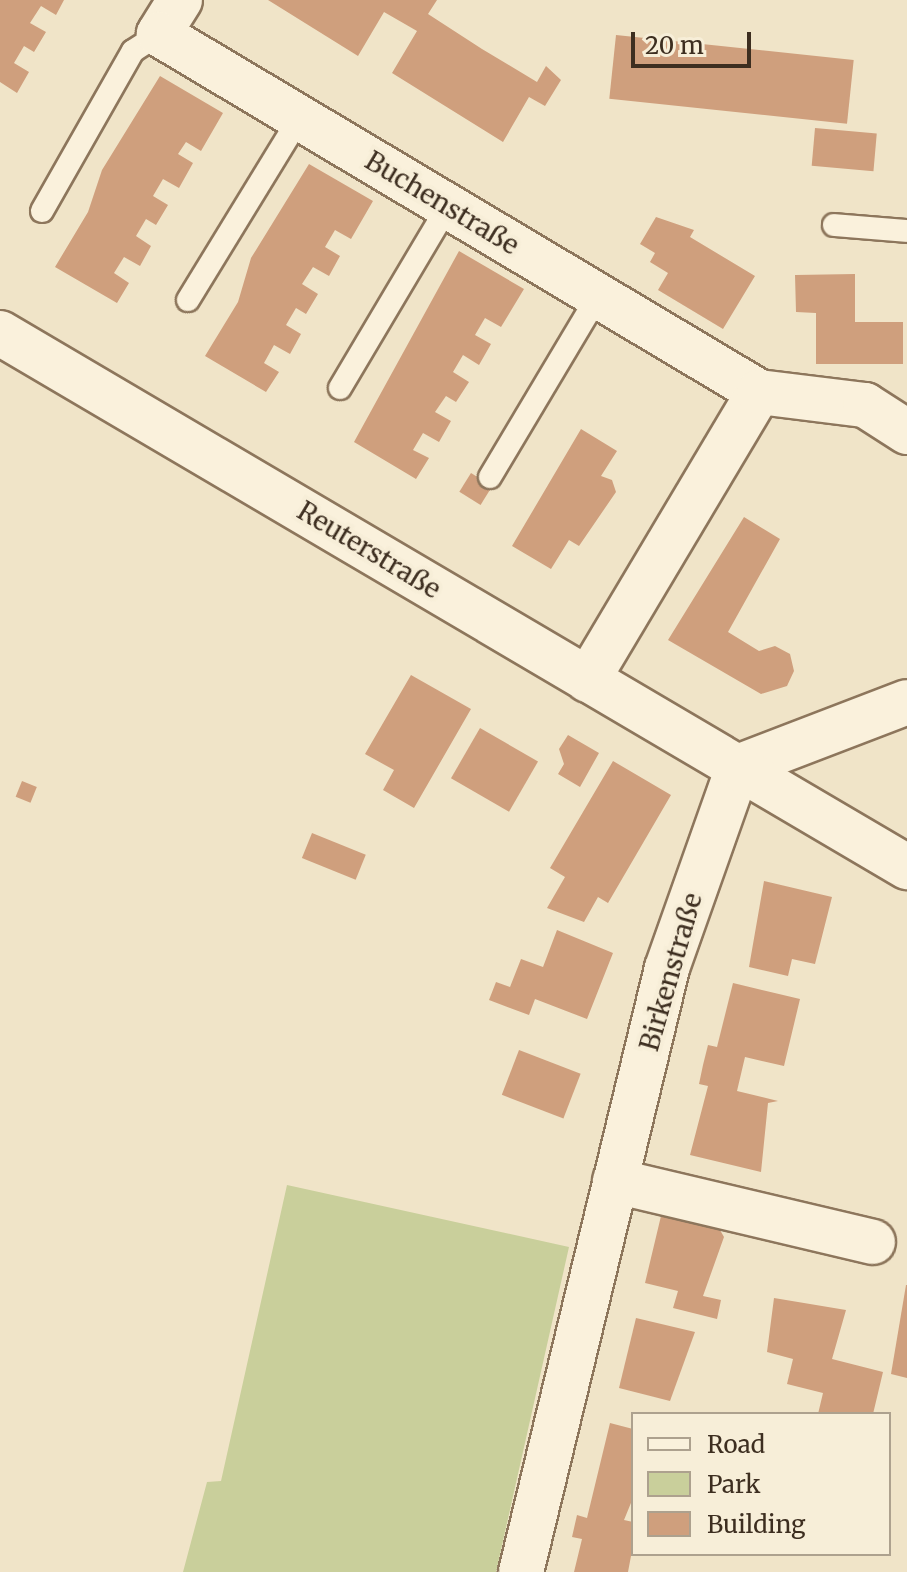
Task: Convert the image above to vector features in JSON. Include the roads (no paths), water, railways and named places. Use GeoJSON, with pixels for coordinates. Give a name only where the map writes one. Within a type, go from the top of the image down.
{"type":"FeatureCollection","features":[{"type":"Feature","properties":{"kind":"street","name":"Buchenstraße"},"geometry":{"type":"LineString","coordinates":[[170,17],[300,117],[759,392],[865,405],[907,432]]}},
{"type":"Feature","properties":{"kind":"street","name":"Reuterstraße"},"geometry":{"type":"LineString","coordinates":[[0,333],[907,867]]}},
{"type":"Feature","properties":{"kind":"street"},"geometry":{"type":"LineString","coordinates":[[587,680],[759,392]]}},
{"type":"Feature","properties":{"kind":"street"},"geometry":{"type":"LineString","coordinates":[[738,767],[907,702]]}},
{"type":"Feature","properties":{"kind":"street","name":"Birkenstraße"},"geometry":{"type":"LineString","coordinates":[[521,1572],[667,968],[738,767]]}},
{"type":"Feature","properties":{"kind":"street"},"geometry":{"type":"LineString","coordinates":[[615,1181],[873,1242]]}},
{"type":"Feature","properties":{"kind":"lane"},"geometry":{"type":"LineString","coordinates":[[42,211],[133,51],[170,17]]}},
{"type":"Feature","properties":{"kind":"lane"},"geometry":{"type":"LineString","coordinates":[[188,300],[300,117]]}},
{"type":"Feature","properties":{"kind":"lane"},"geometry":{"type":"LineString","coordinates":[[340,388],[448,206]]}},
{"type":"Feature","properties":{"kind":"lane"},"geometry":{"type":"LineString","coordinates":[[834,225],[907,231]]}},
{"type":"Feature","properties":{"kind":"lane"},"geometry":{"type":"LineString","coordinates":[[490,477],[598,296]]}}]}
